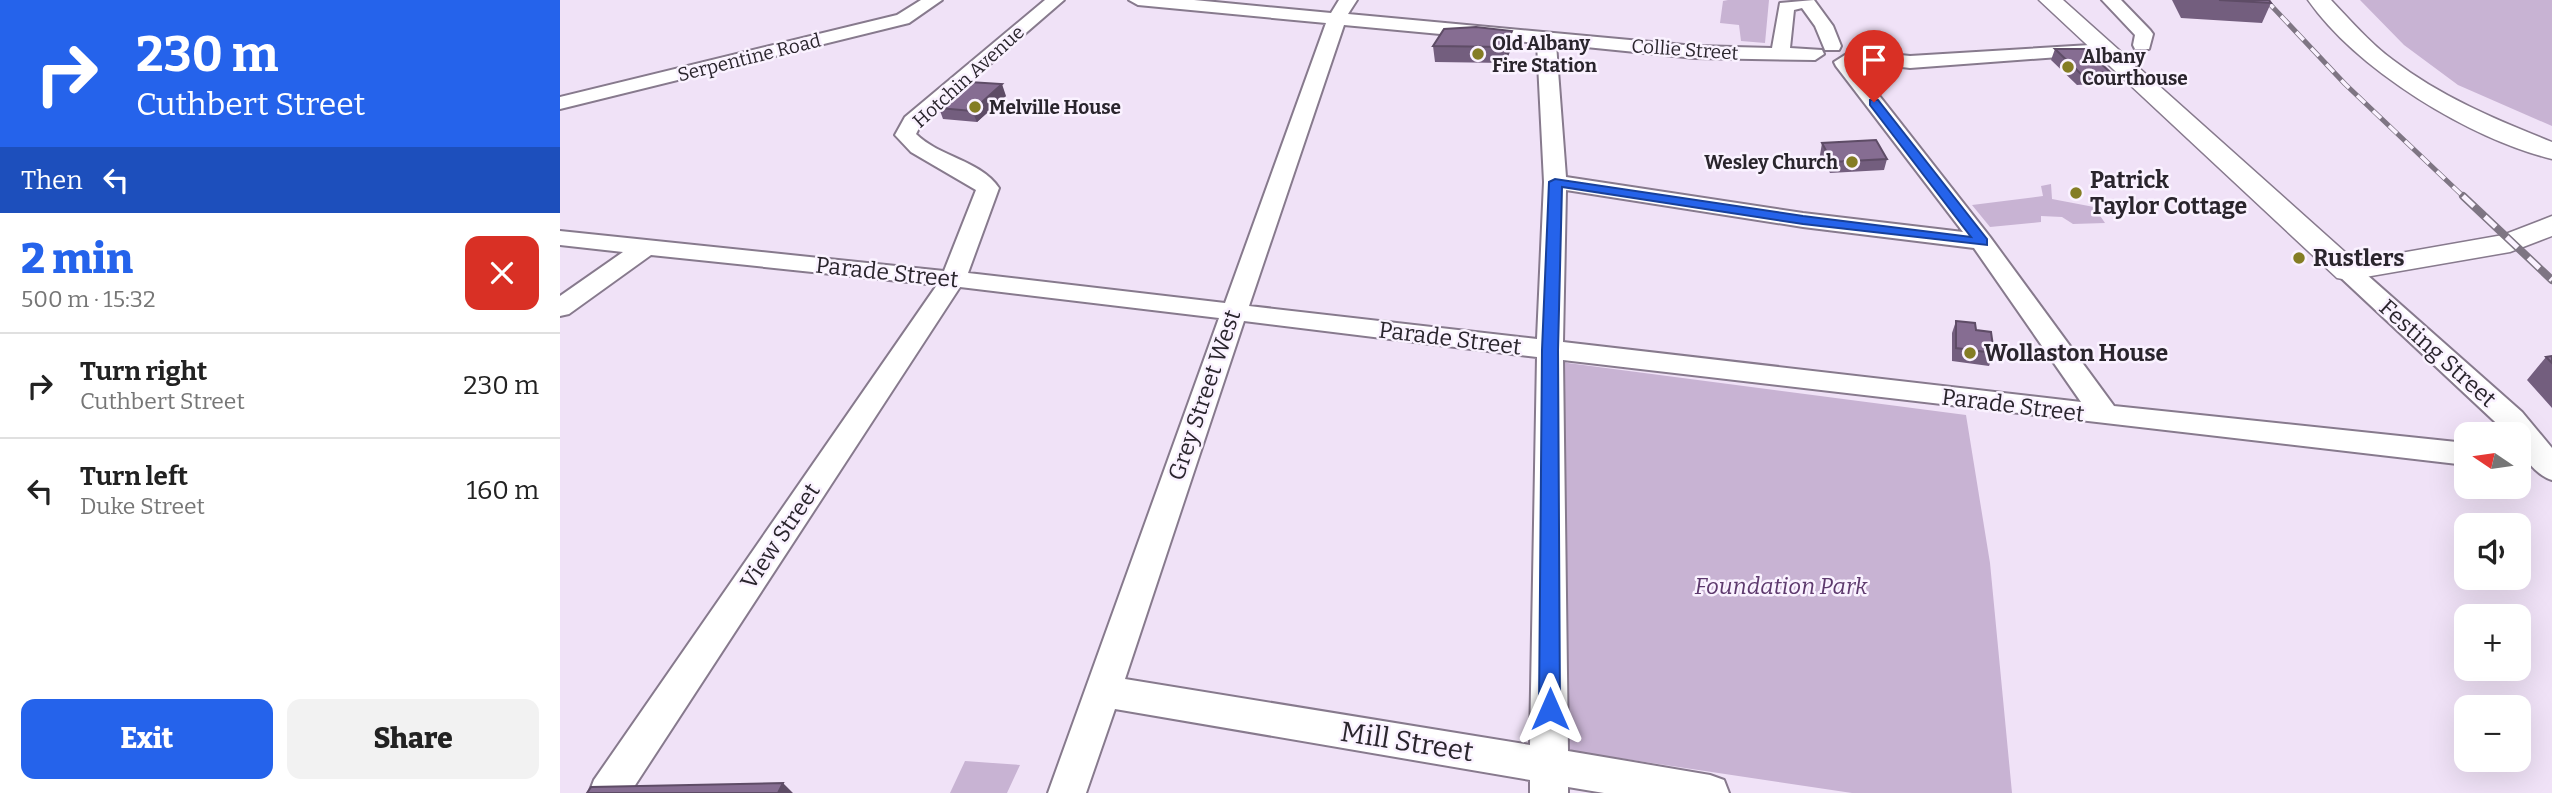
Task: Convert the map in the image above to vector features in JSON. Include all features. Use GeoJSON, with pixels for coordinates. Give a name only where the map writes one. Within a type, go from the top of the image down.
{"type":"FeatureCollection","features":[{"type":"Feature","properties":{"kind":"main road"},"geometry":{"type":"LineString","coordinates":[[2050,0],[2348,271],[2510,243],[2544,228]]}},
{"type":"Feature","properties":{"kind":"main road"},"geometry":{"type":"LineString","coordinates":[[2317,0],[2384,65],[2420,89],[2496,127],[2552,150]]}},
{"type":"Feature","properties":{"kind":"main road"},"geometry":{"type":"LineString","coordinates":[[2340,0],[2388,49],[2431,80],[2493,115],[2552,139]]}},
{"type":"Feature","properties":{"kind":"street","name":"Serpentine Road"},"geometry":{"type":"LineString","coordinates":[[560,103],[903,19],[933,0]]}},
{"type":"Feature","properties":{"kind":"street","name":"Hotchin Avenue"},"geometry":{"type":"LineString","coordinates":[[953,279],[988,188],[957,166],[929,156],[905,135],[912,121],[1055,0]]}},
{"type":"Feature","properties":{"kind":"street","name":"Collie Street"},"geometry":{"type":"LineString","coordinates":[[1138,0],[1342,9],[1546,39],[1695,52],[1836,55],[1910,62],[2100,48]]}},
{"type":"Feature","properties":{"kind":"street"},"geometry":{"type":"LineString","coordinates":[[2110,0],[2144,34],[2142,46]]}},
{"type":"Feature","properties":{"kind":"street"},"geometry":{"type":"LineString","coordinates":[[1780,54],[1786,7],[1806,1],[1824,26],[1836,55],[1982,242],[2105,415]]}},
{"type":"Feature","properties":{"kind":"street","name":"Grey Street West"},"geometry":{"type":"LineString","coordinates":[[1067,793],[1233,313],[1342,9]]}},
{"type":"Feature","properties":{"kind":"street"},"geometry":{"type":"LineString","coordinates":[[1546,39],[1555,182],[1550,350],[1549,779]]}},
{"type":"Feature","properties":{"kind":"street"},"geometry":{"type":"LineString","coordinates":[[1555,182],[1803,220],[1982,242]]}},
{"type":"Feature","properties":{"kind":"street","name":"Parade Street"},"geometry":{"type":"LineString","coordinates":[[560,238],[953,279],[2105,415],[2454,453]]}},
{"type":"Feature","properties":{"kind":"street"},"geometry":{"type":"LineString","coordinates":[[560,308],[646,246]]}},
{"type":"Feature","properties":{"kind":"street","name":"Festing Street"},"geometry":{"type":"LineString","coordinates":[[2348,271],[2512,419],[2551,465]]}},
{"type":"Feature","properties":{"kind":"street","name":"View Street"},"geometry":{"type":"LineString","coordinates":[[608,793],[953,279]]}},
{"type":"Feature","properties":{"kind":"street"},"geometry":{"type":"LineString","coordinates":[[2531,461],[2551,465]]}},
{"type":"Feature","properties":{"kind":"street","name":"Mill Street"},"geometry":{"type":"LineString","coordinates":[[1103,691],[1549,779],[1710,793]]}},
{"type":"Feature","properties":{"kind":"green space"},"geometry":{"type":"Polygon","coordinates":[[[1769,0],[1765,43],[1741,41],[1739,25],[1720,23],[1723,1],[1769,0]]]}},
{"type":"Feature","properties":{"kind":"green space"},"geometry":{"type":"Polygon","coordinates":[[[2360,0],[2552,0],[2552,126],[2458,85],[2404,45],[2360,0]]]}},
{"type":"Feature","properties":{"kind":"green space"},"geometry":{"type":"Polygon","coordinates":[[[2051,184],[2052,199],[2094,207],[2105,223],[2073,224],[2062,217],[2041,216],[2041,222],[1990,227],[1972,205],[2043,196],[2041,186],[2051,184]]]}},
{"type":"Feature","properties":{"kind":"green space","name":"Foundation Park"},"geometry":{"type":"Polygon","coordinates":[[[1560,362],[1966,415],[1990,563],[2012,793],[1852,793],[1565,750],[1560,362]]]}},
{"type":"Feature","properties":{"kind":"green space"},"geometry":{"type":"Polygon","coordinates":[[[965,761],[1020,765],[1007,793],[950,793],[965,761]]]}},
{"type":"Feature","properties":{"kind":"building"},"geometry":{"type":"Polygon","coordinates":[[[2219,0],[2269,0],[2271,3],[2219,0]]]}},
{"type":"Feature","properties":{"kind":"building"},"geometry":{"type":"Polygon","coordinates":[[[1476,27],[1512,31],[1505,47],[1433,46],[1444,29],[1476,27]]]}},
{"type":"Feature","properties":{"kind":"building"},"geometry":{"type":"Polygon","coordinates":[[[2055,49],[2085,49],[2110,72],[2081,74],[2055,49]]]}},
{"type":"Feature","properties":{"kind":"building"},"geometry":{"type":"Polygon","coordinates":[[[969,82],[1002,84],[972,111],[939,108],[969,82]]]}},
{"type":"Feature","properties":{"kind":"building"},"geometry":{"type":"Polygon","coordinates":[[[1876,140],[1887,159],[1832,162],[1822,143],[1876,140]]]}},
{"type":"Feature","properties":{"kind":"building"},"geometry":{"type":"Polygon","coordinates":[[[1956,321],[1975,323],[1976,330],[1991,332],[1994,353],[1956,348],[1956,321]]]}},
{"type":"Feature","properties":{"kind":"building"},"geometry":{"type":"Polygon","coordinates":[[[783,783],[778,793],[587,793],[591,787],[783,783]]]}},
{"type":"Feature","properties":{"kind":"railway"},"geometry":{"type":"LineString","coordinates":[[2266,0],[2345,84],[2465,198]]}},
{"type":"Feature","properties":{"kind":"railway"},"geometry":{"type":"LineString","coordinates":[[2463,196],[2552,280]]}},
{"type":"Feature","properties":{"kind":"place","name":"Old Albany Fire Station"},"geometry":{"type":"Point","coordinates":[1478,54]}},
{"type":"Feature","properties":{"kind":"place","name":"Albany Courthouse"},"geometry":{"type":"Point","coordinates":[2068,67]}},
{"type":"Feature","properties":{"kind":"place","name":"Melville House"},"geometry":{"type":"Point","coordinates":[975,107]}},
{"type":"Feature","properties":{"kind":"place","name":"Wesley Church"},"geometry":{"type":"Point","coordinates":[1852,162]}},
{"type":"Feature","properties":{"kind":"place","name":"Patrick Taylor Cottage"},"geometry":{"type":"Point","coordinates":[2076,193]}},
{"type":"Feature","properties":{"kind":"place","name":"Rustlers"},"geometry":{"type":"Point","coordinates":[2299,258]}},
{"type":"Feature","properties":{"kind":"place","name":"Wollaston House"},"geometry":{"type":"Point","coordinates":[1970,353]}},
{"type":"Feature","properties":{"kind":"route"},"geometry":{"type":"LineString","coordinates":[[1550,709],[1550,350],[1555,182],[1803,220],[1982,242],[1874,102]]}}]}
